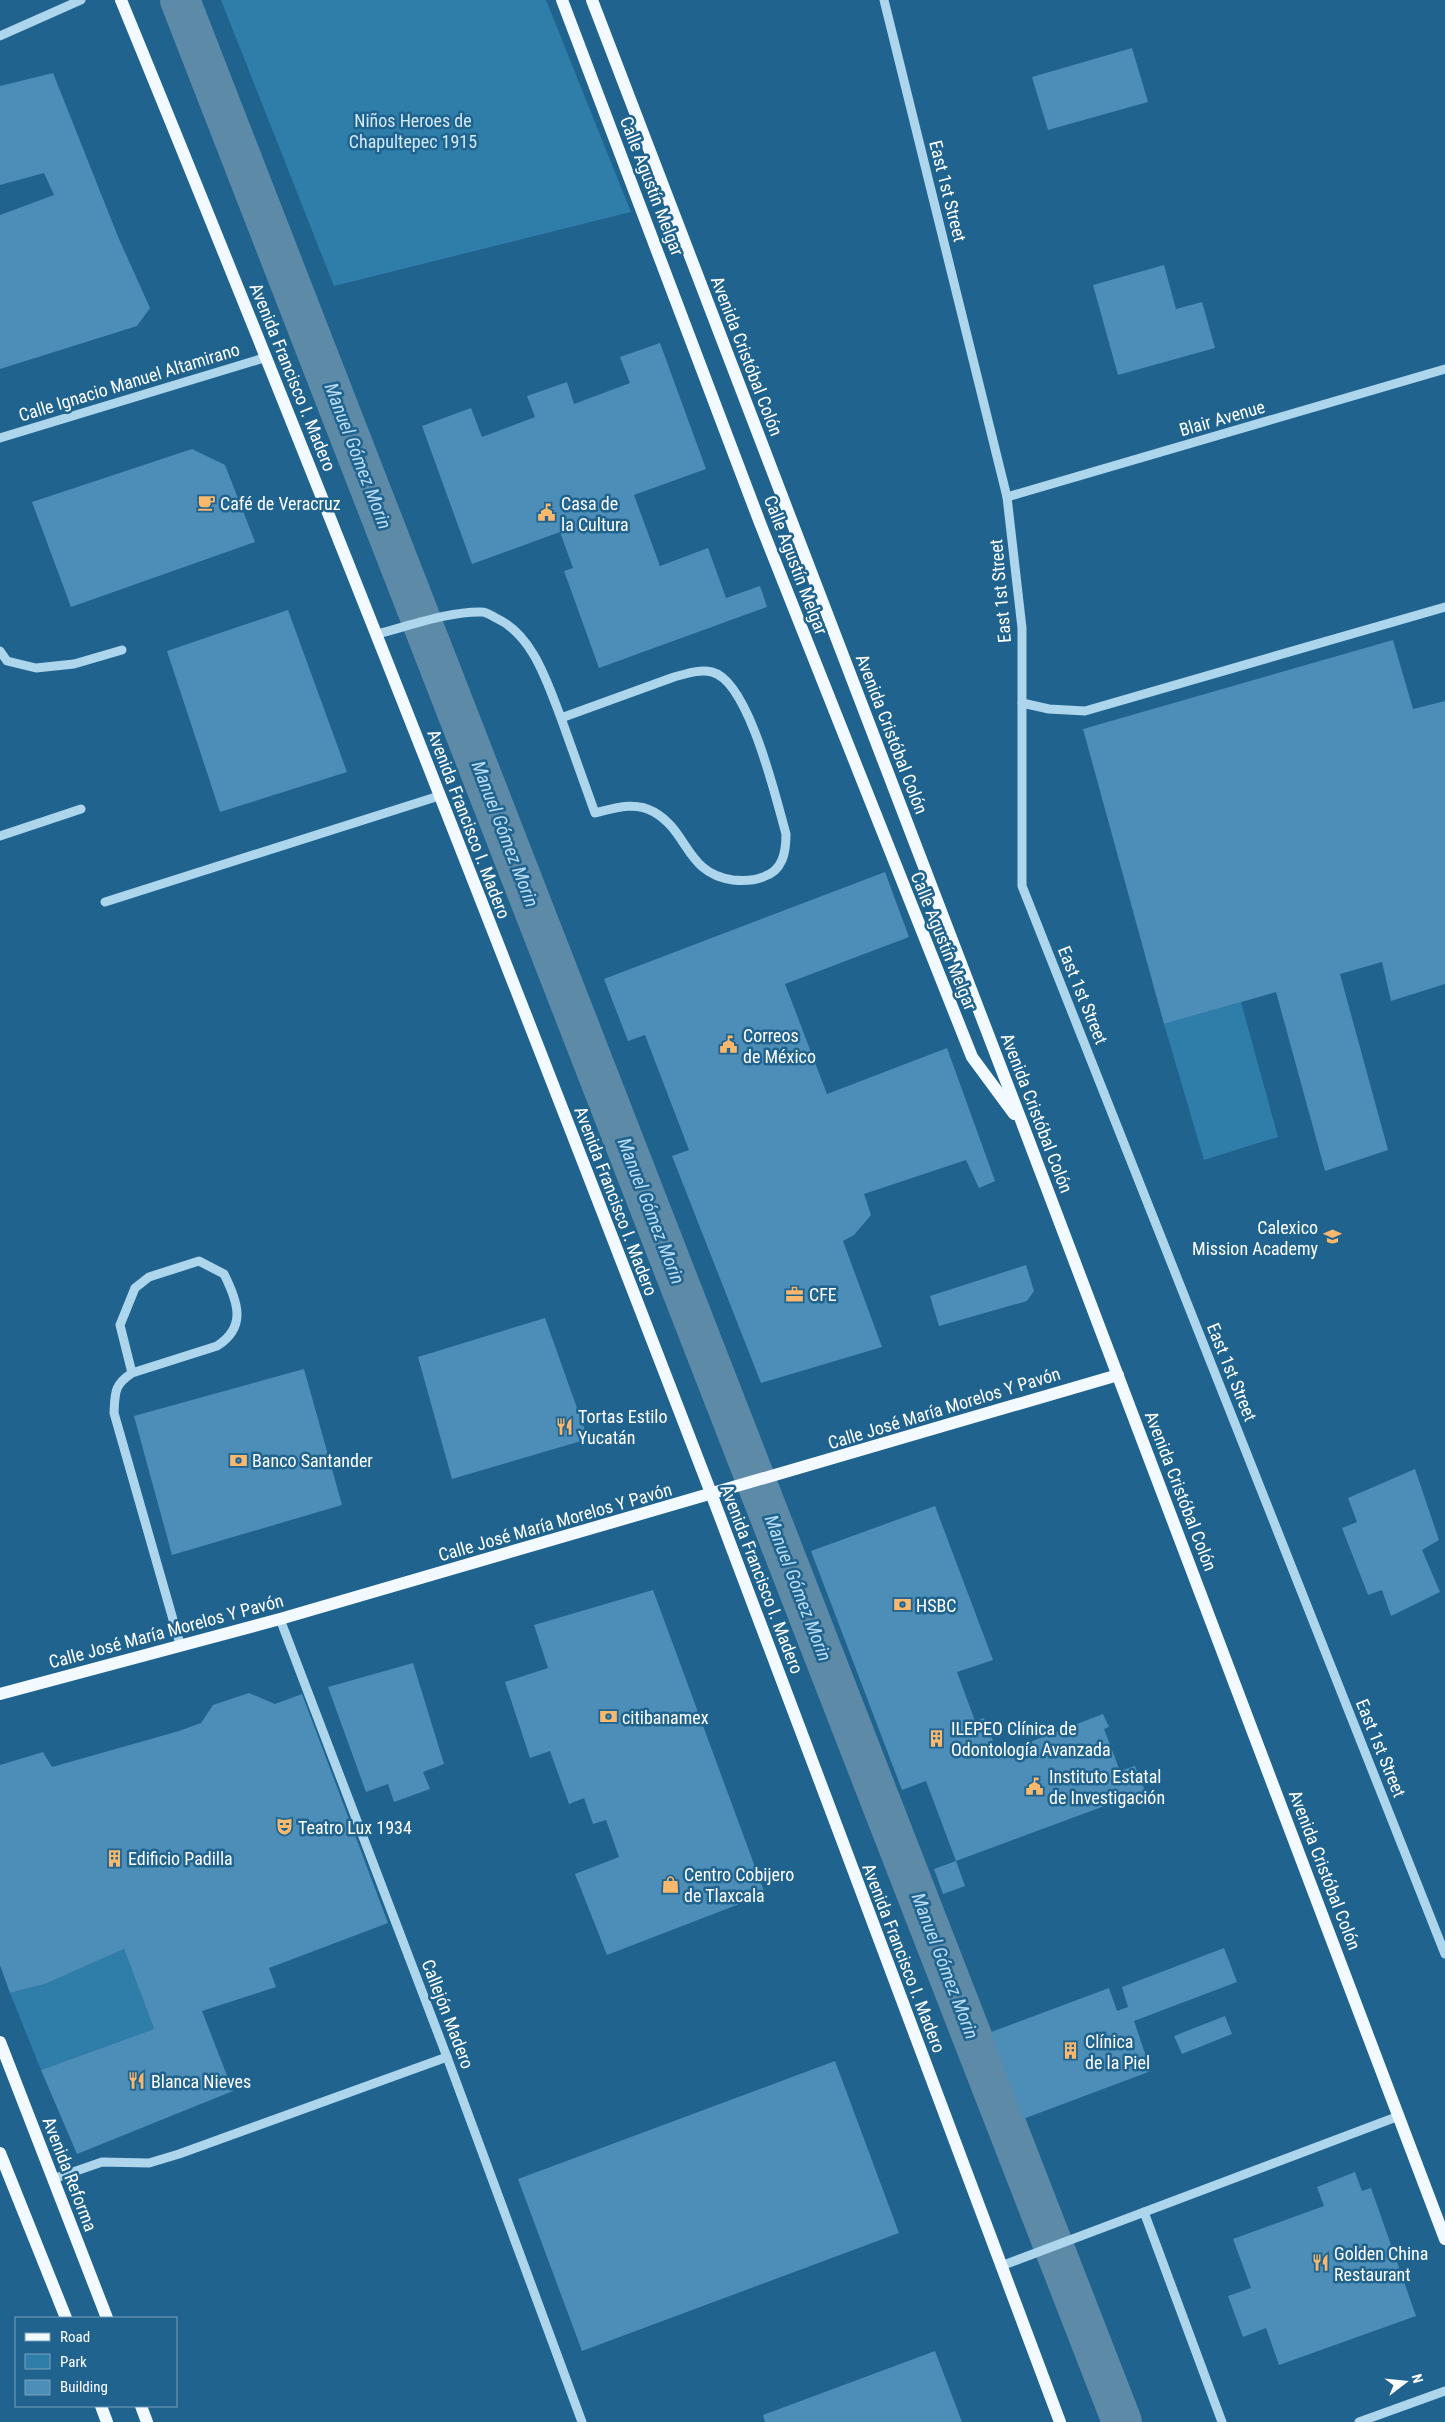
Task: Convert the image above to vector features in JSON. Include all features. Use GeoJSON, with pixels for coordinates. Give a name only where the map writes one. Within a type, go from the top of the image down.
{"type":"FeatureCollection","features":[{"type":"Feature","properties":{"kind":"main road","name":"Avenida Francisco I. Madero"},"geometry":{"type":"LineString","coordinates":[[121,0],[267,357],[377,634],[712,1495],[1060,2422]]}},
{"type":"Feature","properties":{"kind":"main road","name":"Calle Agustín Melgar"},"geometry":{"type":"LineString","coordinates":[[562,0],[763,532],[972,1057],[1024,1128]]}},
{"type":"Feature","properties":{"kind":"main road","name":"Avenida Cristóbal Colón"},"geometry":{"type":"LineString","coordinates":[[592,0],[1024,1128],[1445,2239]]}},
{"type":"Feature","properties":{"kind":"main road","name":"Calle José María Morelos Y Pavón"},"geometry":{"type":"LineString","coordinates":[[0,1694],[180,1644],[280,1619],[712,1495],[1118,1375]]}},
{"type":"Feature","properties":{"kind":"main road","name":"Avenida Reforma"},"geometry":{"type":"LineString","coordinates":[[0,2042],[107,2317]]}},
{"type":"Feature","properties":{"kind":"main road"},"geometry":{"type":"LineString","coordinates":[[0,2153],[66,2317]]}},
{"type":"Feature","properties":{"kind":"main road"},"geometry":{"type":"LineString","coordinates":[[101,2407],[107,2422]]}},
{"type":"Feature","properties":{"kind":"main road"},"geometry":{"type":"LineString","coordinates":[[141,2407],[147,2422]]}},
{"type":"Feature","properties":{"kind":"street"},"geometry":{"type":"LineString","coordinates":[[0,36],[81,0]]}},
{"type":"Feature","properties":{"kind":"street","name":"East 1st Street"},"geometry":{"type":"LineString","coordinates":[[884,0],[1008,498],[1022,628],[1022,886],[1445,1954]]}},
{"type":"Feature","properties":{"kind":"street","name":"Calle Ignacio Manuel Altamirano"},"geometry":{"type":"LineString","coordinates":[[0,438],[267,357]]}},
{"type":"Feature","properties":{"kind":"street","name":"Blair Avenue"},"geometry":{"type":"LineString","coordinates":[[1008,498],[1445,369]]}},
{"type":"Feature","properties":{"kind":"street"},"geometry":{"type":"LineString","coordinates":[[1022,703],[1049,709],[1085,711],[1445,607]]}},
{"type":"Feature","properties":{"kind":"street"},"geometry":{"type":"LineString","coordinates":[[377,634],[455,615],[484,612],[507,623],[527,645],[543,671],[595,813],[632,805],[653,811],[669,822],[700,867],[722,878],[754,880],[766,877],[778,869],[786,852],[786,834],[751,719],[740,698],[729,684],[713,672],[693,672],[674,677],[561,718]]}},
{"type":"Feature","properties":{"kind":"street"},"geometry":{"type":"LineString","coordinates":[[0,651],[8,661],[36,668],[74,664],[122,650]]}},
{"type":"Feature","properties":{"kind":"street"},"geometry":{"type":"LineString","coordinates":[[105,902],[439,796]]}},
{"type":"Feature","properties":{"kind":"street"},"geometry":{"type":"LineString","coordinates":[[0,836],[81,810]]}},
{"type":"Feature","properties":{"kind":"street"},"geometry":{"type":"LineString","coordinates":[[132,1373],[120,1325],[135,1288],[148,1277],[199,1261],[224,1274],[237,1307],[236,1328],[228,1339],[217,1346],[132,1373],[120,1381],[114,1393],[114,1413],[180,1644]]}},
{"type":"Feature","properties":{"kind":"street","name":"Callejón Madero"},"geometry":{"type":"LineString","coordinates":[[280,1619],[447,2057],[582,2422]]}},
{"type":"Feature","properties":{"kind":"street"},"geometry":{"type":"LineString","coordinates":[[53,2179],[102,2162],[149,2163],[179,2154],[447,2057]]}},
{"type":"Feature","properties":{"kind":"street"},"geometry":{"type":"LineString","coordinates":[[1001,2266],[1399,2116]]}},
{"type":"Feature","properties":{"kind":"street"},"geometry":{"type":"LineString","coordinates":[[1144,2212],[1222,2422]]}},
{"type":"Feature","properties":{"kind":"street"},"geometry":{"type":"LineString","coordinates":[[1359,2422],[1445,2391]]}},
{"type":"Feature","properties":{"kind":"green space","name":"Niños Heroes de Chapultepec 1915"},"geometry":{"type":"Polygon","coordinates":[[[221,0],[546,0],[631,212],[334,286],[221,0]]]}},
{"type":"Feature","properties":{"kind":"green space"},"geometry":{"type":"Polygon","coordinates":[[[1241,1002],[1278,1137],[1204,1160],[1164,1024],[1241,1002]]]}},
{"type":"Feature","properties":{"kind":"green space"},"geometry":{"type":"Polygon","coordinates":[[[124,1949],[154,2029],[41,2070],[10,1993],[45,1984],[124,1949]]]}},
{"type":"Feature","properties":{"kind":"building"},"geometry":{"type":"Polygon","coordinates":[[[1132,48],[1148,102],[1048,130],[1032,77],[1132,48]]]}},
{"type":"Feature","properties":{"kind":"building"},"geometry":{"type":"Polygon","coordinates":[[[53,73],[119,239],[150,308],[137,326],[0,369],[0,215],[54,195],[44,173],[0,185],[0,86],[53,73]]]}},
{"type":"Feature","properties":{"kind":"building"},"geometry":{"type":"Polygon","coordinates":[[[1164,265],[1176,309],[1202,302],[1215,348],[1118,375],[1093,285],[1164,265]]]}},
{"type":"Feature","properties":{"kind":"building","name":"Casa de la Cultura"},"geometry":{"type":"Polygon","coordinates":[[[660,343],[706,469],[634,495],[660,566],[708,548],[726,598],[760,586],[767,607],[599,668],[564,571],[573,568],[560,532],[472,564],[422,426],[471,408],[482,437],[535,417],[527,396],[567,382],[574,404],[630,383],[620,357],[660,343]]]}},
{"type":"Feature","properties":{"kind":"building"},"geometry":{"type":"Polygon","coordinates":[[[192,449],[225,465],[255,542],[71,607],[32,502],[192,449]]]}},
{"type":"Feature","properties":{"kind":"building"},"geometry":{"type":"Polygon","coordinates":[[[288,610],[347,772],[220,812],[167,651],[288,610]]]}},
{"type":"Feature","properties":{"kind":"building"},"geometry":{"type":"Polygon","coordinates":[[[1393,640],[1413,709],[1445,701],[1445,984],[1391,1001],[1382,962],[1340,974],[1388,1150],[1325,1171],[1276,992],[1164,1024],[1083,729],[1393,640]]]}},
{"type":"Feature","properties":{"kind":"building","name":"Correos de México"},"geometry":{"type":"Polygon","coordinates":[[[885,872],[909,937],[785,984],[827,1094],[947,1048],[995,1181],[979,1188],[966,1160],[864,1194],[871,1215],[854,1235],[843,1241],[882,1347],[761,1383],[672,1156],[689,1150],[645,1035],[628,1041],[604,979],[885,872]]]}},
{"type":"Feature","properties":{"kind":"building"},"geometry":{"type":"Polygon","coordinates":[[[1026,1265],[1034,1291],[1027,1301],[939,1326],[930,1296],[1026,1265]]]}},
{"type":"Feature","properties":{"kind":"building"},"geometry":{"type":"Polygon","coordinates":[[[545,1318],[588,1439],[452,1479],[418,1357],[545,1318]]]}},
{"type":"Feature","properties":{"kind":"building","name":"Banco Santander"},"geometry":{"type":"Polygon","coordinates":[[[304,1369],[342,1505],[172,1555],[134,1416],[304,1369]]]}},
{"type":"Feature","properties":{"kind":"building"},"geometry":{"type":"Polygon","coordinates":[[[1415,1469],[1439,1540],[1422,1550],[1440,1592],[1391,1616],[1382,1590],[1368,1595],[1342,1528],[1357,1522],[1348,1498],[1415,1469]]]}},
{"type":"Feature","properties":{"kind":"building"},"geometry":{"type":"Polygon","coordinates":[[[935,1506],[993,1660],[957,1672],[975,1721],[984,1718],[998,1754],[1103,1714],[1109,1727],[1104,1729],[1120,1771],[1135,1766],[1145,1791],[956,1861],[926,1781],[902,1790],[811,1551],[935,1506]]]}},
{"type":"Feature","properties":{"kind":"building","name":"citibanamex"},"geometry":{"type":"Polygon","coordinates":[[[653,1590],[765,1894],[607,1955],[575,1874],[619,1857],[606,1820],[593,1824],[584,1798],[569,1804],[550,1751],[530,1758],[505,1682],[548,1668],[534,1625],[653,1590]]]}},
{"type":"Feature","properties":{"kind":"building"},"geometry":{"type":"Polygon","coordinates":[[[413,1663],[444,1764],[423,1772],[430,1789],[394,1802],[388,1784],[366,1792],[328,1687],[413,1663]]]}},
{"type":"Feature","properties":{"kind":"building"},"geometry":{"type":"Polygon","coordinates":[[[249,1693],[275,1704],[302,1694],[388,1923],[269,1968],[276,1987],[202,2011],[233,2091],[77,2154],[41,2070],[154,2029],[124,1949],[45,1984],[10,1993],[0,1965],[0,1765],[43,1752],[52,1767],[179,1731],[201,1723],[213,1705],[249,1693]]]}},
{"type":"Feature","properties":{"kind":"building"},"geometry":{"type":"Polygon","coordinates":[[[956,1861],[965,1886],[943,1894],[934,1869],[956,1861]]]}},
{"type":"Feature","properties":{"kind":"building","name":"Clínica de la Piel"},"geometry":{"type":"Polygon","coordinates":[[[1224,1948],[1237,1982],[1134,2021],[1151,2071],[1023,2119],[991,2032],[1109,1988],[1117,2011],[1128,2007],[1122,1987],[1224,1948]]]}},
{"type":"Feature","properties":{"kind":"building"},"geometry":{"type":"Polygon","coordinates":[[[1225,2016],[1232,2034],[1182,2054],[1174,2036],[1225,2016]]]}},
{"type":"Feature","properties":{"kind":"building"},"geometry":{"type":"Polygon","coordinates":[[[835,2061],[899,2233],[582,2351],[518,2179],[835,2061]]]}},
{"type":"Feature","properties":{"kind":"building","name":"Golden China Restaurant"},"geometry":{"type":"Polygon","coordinates":[[[1355,2172],[1362,2191],[1371,2188],[1416,2316],[1279,2365],[1266,2328],[1243,2337],[1228,2296],[1251,2288],[1233,2239],[1324,2206],[1317,2187],[1355,2172]]]}},
{"type":"Feature","properties":{"kind":"building"},"geometry":{"type":"Polygon","coordinates":[[[935,2351],[962,2422],[765,2422],[763,2415],[935,2351]]]}},
{"type":"Feature","properties":{"kind":"waterway","name":"Manuel Gómez Morin"},"geometry":{"type":"LineString","coordinates":[[180,0],[1122,2422]]}},
{"type":"Feature","properties":{"kind":"place","name":"Café de Veracruz"},"geometry":{"type":"Point","coordinates":[206,503]}},
{"type":"Feature","properties":{"kind":"place","name":"Casa de la Cultura"},"geometry":{"type":"Point","coordinates":[547,513]}},
{"type":"Feature","properties":{"kind":"place","name":"Correos de México"},"geometry":{"type":"Point","coordinates":[729,1045]}},
{"type":"Feature","properties":{"kind":"place","name":"Calexico Mission Academy"},"geometry":{"type":"Point","coordinates":[1332,1237]}},
{"type":"Feature","properties":{"kind":"place","name":"CFE"},"geometry":{"type":"Point","coordinates":[795,1294]}},
{"type":"Feature","properties":{"kind":"place","name":"Tortas Estilo Yucatán"},"geometry":{"type":"Point","coordinates":[564,1426]}},
{"type":"Feature","properties":{"kind":"place","name":"Banco Santander"},"geometry":{"type":"Point","coordinates":[238,1460]}},
{"type":"Feature","properties":{"kind":"place","name":"HSBC"},"geometry":{"type":"Point","coordinates":[902,1605]}},
{"type":"Feature","properties":{"kind":"place","name":"citibanamex"},"geometry":{"type":"Point","coordinates":[608,1717]}},
{"type":"Feature","properties":{"kind":"place","name":"ILEPEO Clínica de Odontología Avanzada"},"geometry":{"type":"Point","coordinates":[937,1738]}},
{"type":"Feature","properties":{"kind":"place","name":"Instituto Estatal de Investigación"},"geometry":{"type":"Point","coordinates":[1035,1786]}},
{"type":"Feature","properties":{"kind":"place","name":"Teatro Lux 1934"},"geometry":{"type":"Point","coordinates":[284,1827]}},
{"type":"Feature","properties":{"kind":"place","name":"Edificio Padilla"},"geometry":{"type":"Point","coordinates":[114,1858]}},
{"type":"Feature","properties":{"kind":"place","name":"Centro Cobijero de Tlaxcala"},"geometry":{"type":"Point","coordinates":[670,1884]}},
{"type":"Feature","properties":{"kind":"place","name":"Clínica de la Piel"},"geometry":{"type":"Point","coordinates":[1071,2051]}},
{"type":"Feature","properties":{"kind":"place","name":"Blanca Nieves"},"geometry":{"type":"Point","coordinates":[137,2081]}},
{"type":"Feature","properties":{"kind":"place","name":"Golden China Restaurant"},"geometry":{"type":"Point","coordinates":[1320,2263]}}]}
